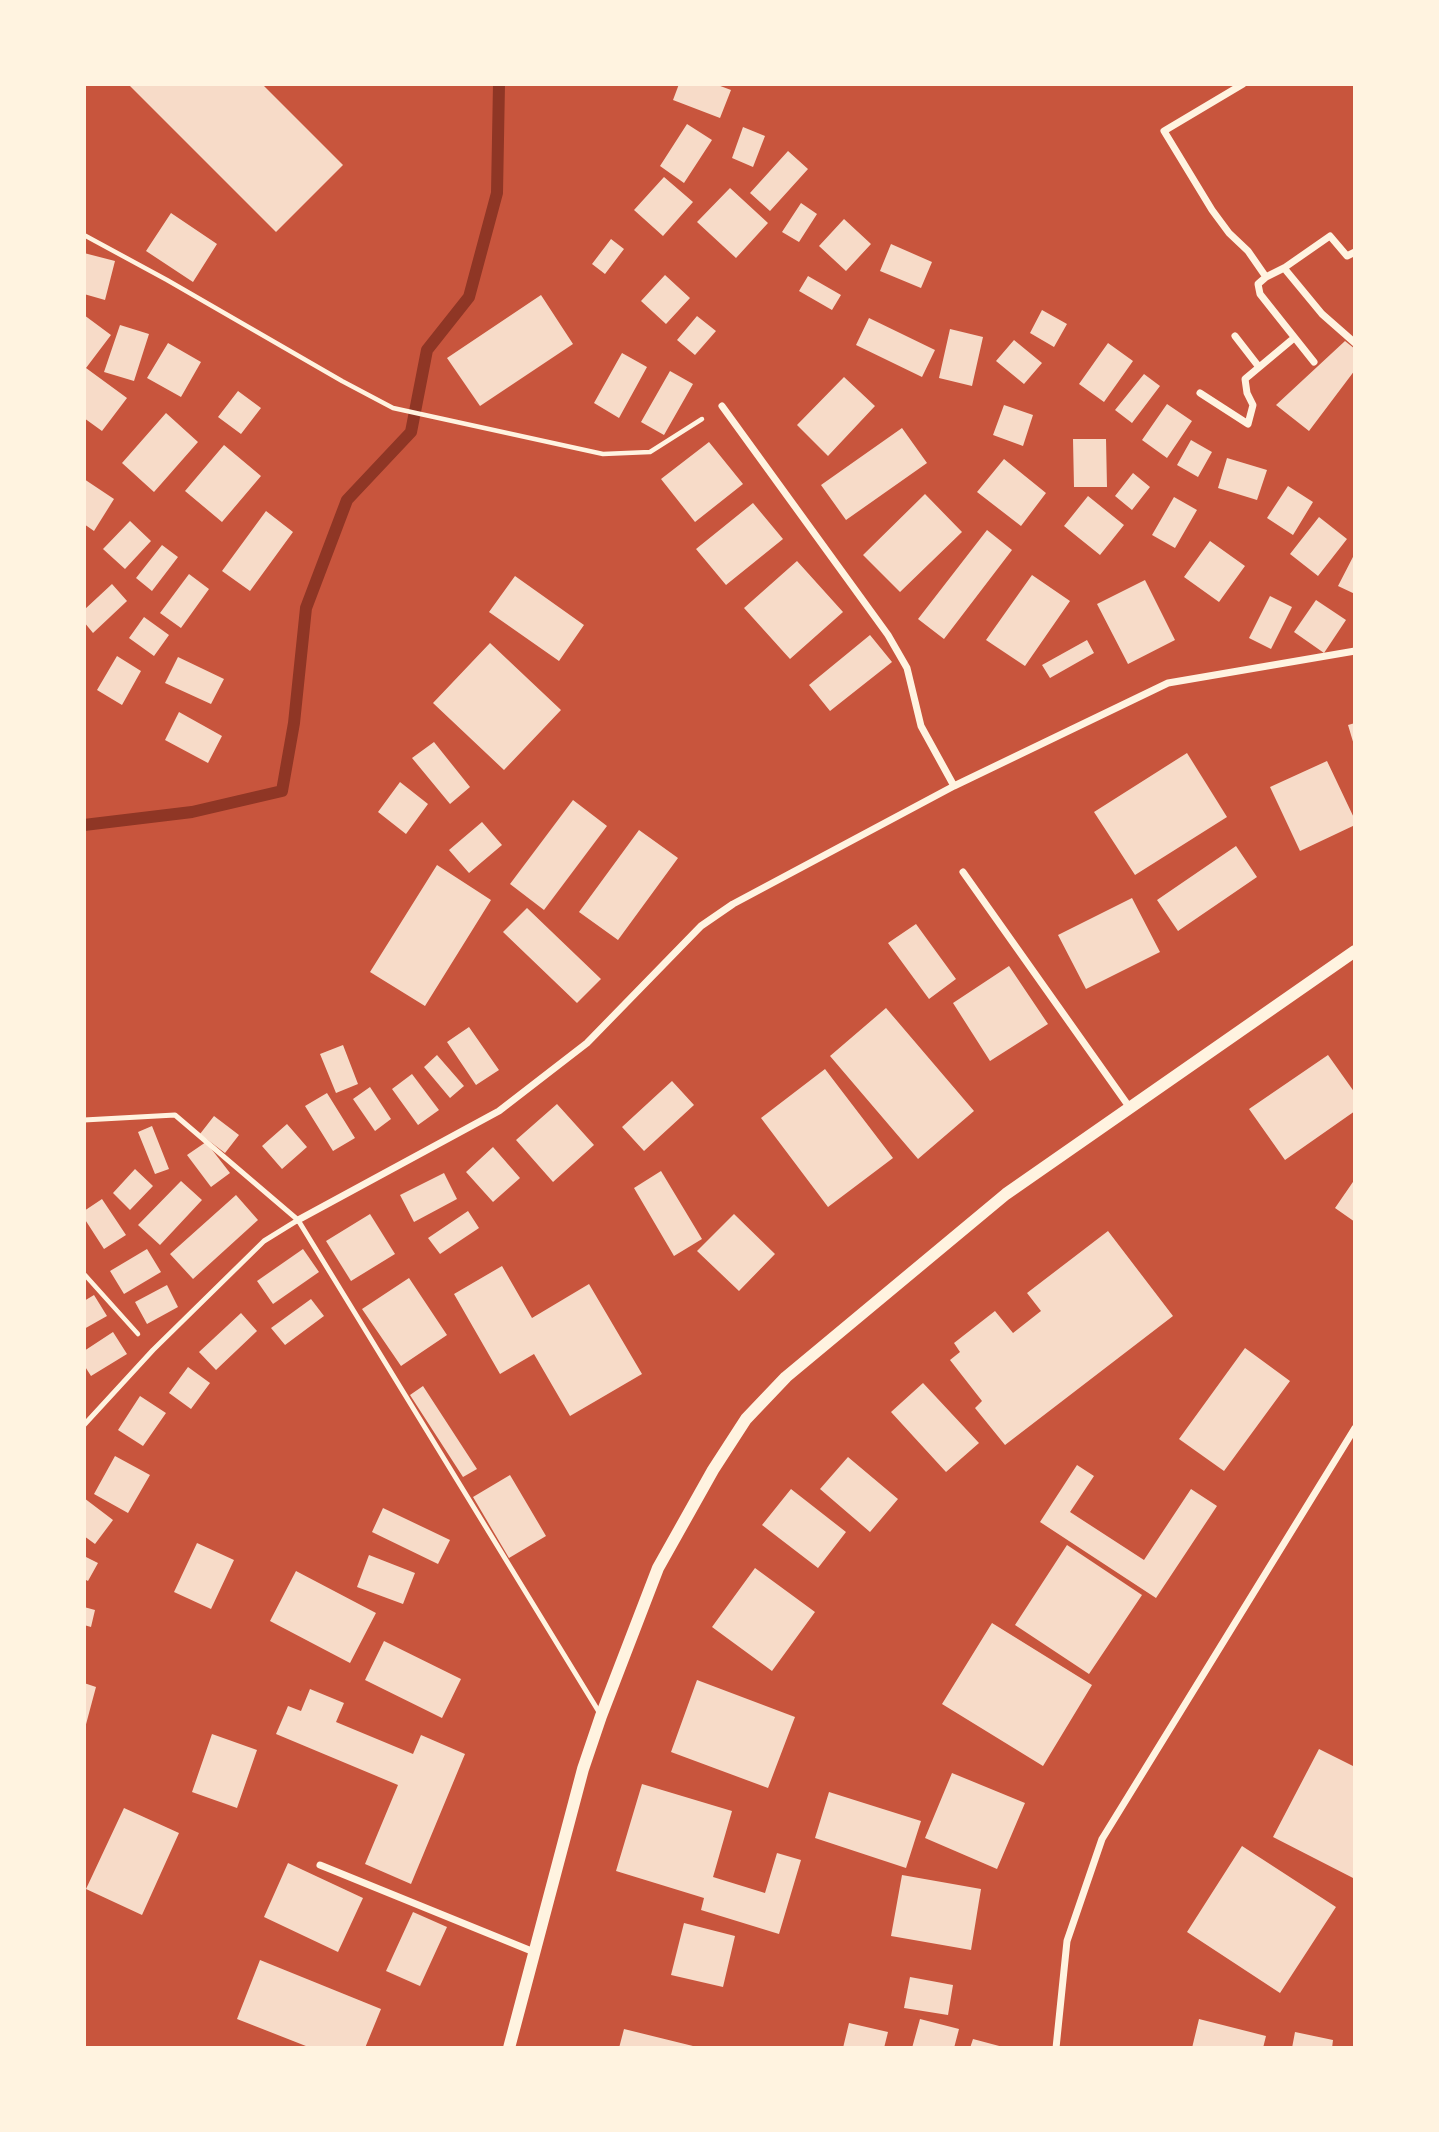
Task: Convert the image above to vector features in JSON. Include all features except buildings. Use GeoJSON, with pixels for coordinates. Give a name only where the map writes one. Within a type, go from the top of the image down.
{"type":"FeatureCollection","features":[{"type":"Feature","properties":{"kind":"street"},"geometry":{"type":"LineString","coordinates":[[1243,84],[1164,131],[1212,210],[1266,276]]}},
{"type":"Feature","properties":{"kind":"street"},"geometry":{"type":"LineString","coordinates":[[1314,362],[1260,294],[1258,284],[1266,276],[1284,268],[1330,236],[1347,256],[1355,252]]}},
{"type":"Feature","properties":{"kind":"street"},"geometry":{"type":"LineString","coordinates":[[1284,268],[1322,314],[1355,343]]}},
{"type":"Feature","properties":{"kind":"street"},"geometry":{"type":"LineString","coordinates":[[1235,336],[1259,368]]}},
{"type":"Feature","properties":{"kind":"street"},"geometry":{"type":"LineString","coordinates":[[1200,393],[1248,424],[1253,405],[1247,393],[1245,379],[1294,338]]}},
{"type":"Feature","properties":{"kind":"street"},"geometry":{"type":"LineString","coordinates":[[722,406],[888,635],[907,667],[921,726],[954,786]]}},
{"type":"Feature","properties":{"kind":"street"},"geometry":{"type":"LineString","coordinates":[[298,1220],[499,1111],[587,1043],[701,926],[733,904],[954,786],[1168,683],[1355,651]]}},
{"type":"Feature","properties":{"kind":"street"},"geometry":{"type":"LineString","coordinates":[[963,872],[1130,1108]]}},
{"type":"Feature","properties":{"kind":"street"},"geometry":{"type":"LineString","coordinates":[[509,2048],[583,1769],[601,1716],[658,1567],[713,1470],[746,1419],[786,1377],[1006,1194],[1355,951]]}},
{"type":"Feature","properties":{"kind":"street"},"geometry":{"type":"LineString","coordinates":[[1056,2048],[1067,1941],[1102,1839],[1355,1428]]}},
{"type":"Feature","properties":{"kind":"street"},"geometry":{"type":"LineString","coordinates":[[320,1866],[534,1952]]}},
{"type":"Feature","properties":{"kind":"lane"},"geometry":{"type":"LineString","coordinates":[[84,1120],[175,1115],[298,1220],[601,1716]]}},
{"type":"Feature","properties":{"kind":"lane"},"geometry":{"type":"LineString","coordinates":[[84,1425],[153,1350],[264,1241],[298,1220]]}},
{"type":"Feature","properties":{"kind":"path"},"geometry":{"type":"LineString","coordinates":[[84,235],[393,408],[603,454],[650,452],[722,406]]}},
{"type":"Feature","properties":{"kind":"path"},"geometry":{"type":"LineString","coordinates":[[85,1275],[153,1350]]}},
{"type":"Feature","properties":{"kind":"waterway"},"geometry":{"type":"LineString","coordinates":[[84,825],[192,812],[282,791],[294,723],[306,608],[347,500],[411,432],[427,350],[469,297],[497,193],[499,84]]}}]}
